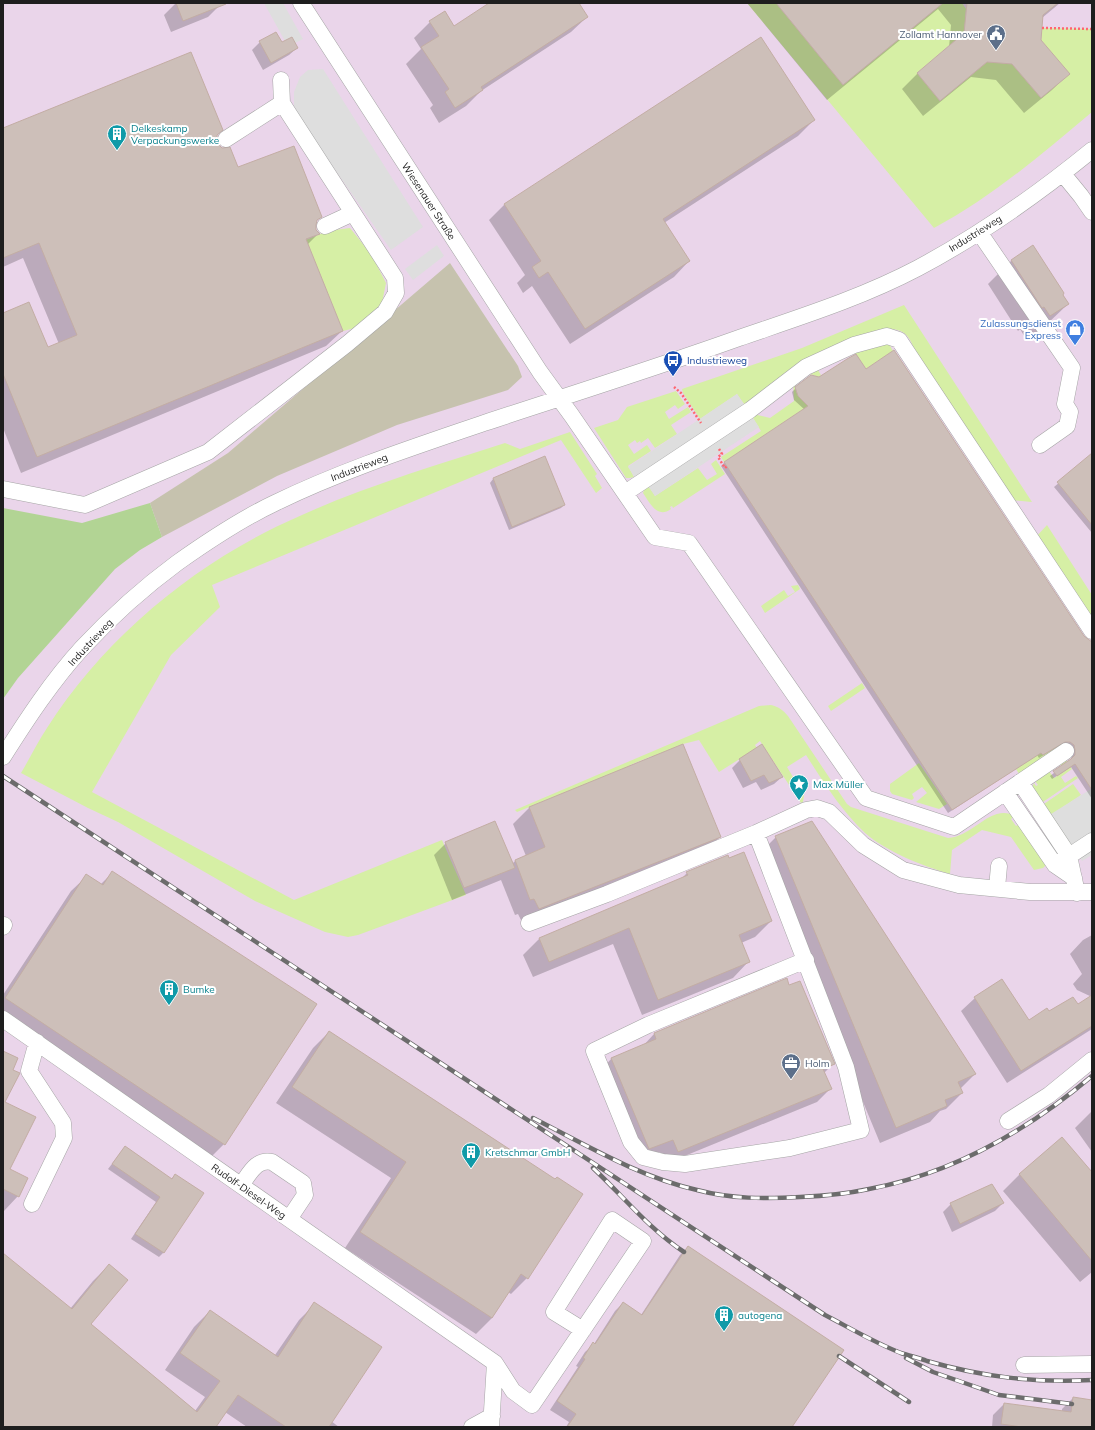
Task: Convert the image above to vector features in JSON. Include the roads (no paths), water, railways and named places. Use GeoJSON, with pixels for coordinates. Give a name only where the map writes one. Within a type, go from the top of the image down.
{"type":"FeatureCollection","features":[{"type":"Feature","properties":{"kind":"street","name":"Wiesenauer Straße"},"geometry":{"type":"LineString","coordinates":[[301,3],[540,372],[655,537],[689,543],[866,798],[954,827],[1005,792]]}},
{"type":"Feature","properties":{"kind":"street"},"geometry":{"type":"LineString","coordinates":[[3,489],[85,505],[208,452],[347,344],[385,312],[396,293],[395,278],[282,102],[281,80]]}},
{"type":"Feature","properties":{"kind":"street"},"geometry":{"type":"LineString","coordinates":[[226,139],[282,102]]}},
{"type":"Feature","properties":{"kind":"street","name":"Industrieweg"},"geometry":{"type":"LineString","coordinates":[[3,757],[49,689],[81,649],[140,592],[176,563],[210,540],[274,503],[386,456],[677,360],[831,307],[918,268],[979,232],[1063,174],[1092,150]]}},
{"type":"Feature","properties":{"kind":"street"},"geometry":{"type":"LineString","coordinates":[[1063,174],[1092,212]]}},
{"type":"Feature","properties":{"kind":"street"},"geometry":{"type":"LineString","coordinates":[[325,226],[353,214]]}},
{"type":"Feature","properties":{"kind":"street"},"geometry":{"type":"LineString","coordinates":[[979,232],[1072,368],[1065,404],[1070,412],[1067,426],[1040,445]]}},
{"type":"Feature","properties":{"kind":"street"},"geometry":{"type":"LineString","coordinates":[[624,493],[750,410],[806,367],[854,345],[887,336],[900,340],[1092,631]]}},
{"type":"Feature","properties":{"kind":"street"},"geometry":{"type":"LineString","coordinates":[[1066,751],[1005,792],[1055,865],[1081,888]]}},
{"type":"Feature","properties":{"kind":"street"},"geometry":{"type":"LineString","coordinates":[[1020,782],[1069,856],[1081,888]]}},
{"type":"Feature","properties":{"kind":"street"},"geometry":{"type":"LineString","coordinates":[[529,923],[607,894],[756,833],[806,810],[817,808],[829,812],[863,845],[903,870],[959,885],[1030,892],[1081,888]]}},
{"type":"Feature","properties":{"kind":"street"},"geometry":{"type":"LineString","coordinates":[[756,833],[806,960],[846,1067],[861,1130],[790,1148],[685,1164],[663,1162],[643,1157],[631,1142],[594,1051],[648,1025],[806,960]]}},
{"type":"Feature","properties":{"kind":"street"},"geometry":{"type":"LineString","coordinates":[[1055,865],[1092,841]]}},
{"type":"Feature","properties":{"kind":"street"},"geometry":{"type":"LineString","coordinates":[[997,888],[999,866]]}},
{"type":"Feature","properties":{"kind":"street","name":"Rudolf-Diesel-Weg"},"geometry":{"type":"LineString","coordinates":[[3,1019],[494,1363]]}},
{"type":"Feature","properties":{"kind":"street"},"geometry":{"type":"LineString","coordinates":[[32,1204],[64,1138],[63,1123],[29,1071],[37,1042]]}},
{"type":"Feature","properties":{"kind":"street"},"geometry":{"type":"LineString","coordinates":[[1008,1121],[1049,1095],[1092,1060]]}},
{"type":"Feature","properties":{"kind":"street"},"geometry":{"type":"LineString","coordinates":[[241,1185],[254,1167],[260,1162],[266,1160],[272,1162],[303,1183],[305,1195],[289,1219]]}},
{"type":"Feature","properties":{"kind":"street"},"geometry":{"type":"LineString","coordinates":[[494,1363],[513,1392],[532,1405],[643,1242],[612,1220],[554,1312],[583,1330]]}},
{"type":"Feature","properties":{"kind":"street"},"geometry":{"type":"LineString","coordinates":[[472,1427],[492,1422],[494,1363]]}},
{"type":"Feature","properties":{"kind":"street"},"geometry":{"type":"LineString","coordinates":[[1024,1365],[1092,1364]]}},
{"type":"Feature","properties":{"kind":"railway"},"geometry":{"type":"LineString","coordinates":[[3,776],[825,1315],[891,1349],[948,1367],[989,1375],[1029,1380],[1092,1380]]}},
{"type":"Feature","properties":{"kind":"railway"},"geometry":{"type":"LineString","coordinates":[[533,1118],[634,1169],[675,1184],[710,1193],[735,1197],[774,1198],[817,1196],[852,1192],[900,1182],[930,1173],[959,1161],[1015,1132],[1067,1096],[1092,1076]]}},
{"type":"Feature","properties":{"kind":"railway"},"geometry":{"type":"LineString","coordinates":[[593,1168],[648,1223],[684,1252]]}},
{"type":"Feature","properties":{"kind":"railway"},"geometry":{"type":"LineString","coordinates":[[839,1356],[909,1402]]}},
{"type":"Feature","properties":{"kind":"railway"},"geometry":{"type":"LineString","coordinates":[[906,1358],[933,1372],[999,1395],[1072,1404]]}},
{"type":"Feature","properties":{"kind":"place","name":"Zollamt Hannover"},"geometry":{"type":"Point","coordinates":[996,51]}},
{"type":"Feature","properties":{"kind":"place","name":"Delkeskamp Verpackungswerke"},"geometry":{"type":"Point","coordinates":[117,151]}},
{"type":"Feature","properties":{"kind":"place","name":"Zulassungsdienst Express"},"geometry":{"type":"Point","coordinates":[1075,346]}},
{"type":"Feature","properties":{"kind":"place","name":"Industrieweg"},"geometry":{"type":"Point","coordinates":[673,377]}},
{"type":"Feature","properties":{"kind":"place","name":"Max Müller"},"geometry":{"type":"Point","coordinates":[799,801]}},
{"type":"Feature","properties":{"kind":"place","name":"Bumke"},"geometry":{"type":"Point","coordinates":[169,1006]}},
{"type":"Feature","properties":{"kind":"place","name":"Holm"},"geometry":{"type":"Point","coordinates":[791,1080]}},
{"type":"Feature","properties":{"kind":"place","name":"Kretschmar GmbH"},"geometry":{"type":"Point","coordinates":[471,1169]}},
{"type":"Feature","properties":{"kind":"place","name":"autogena"},"geometry":{"type":"Point","coordinates":[724,1332]}}]}
